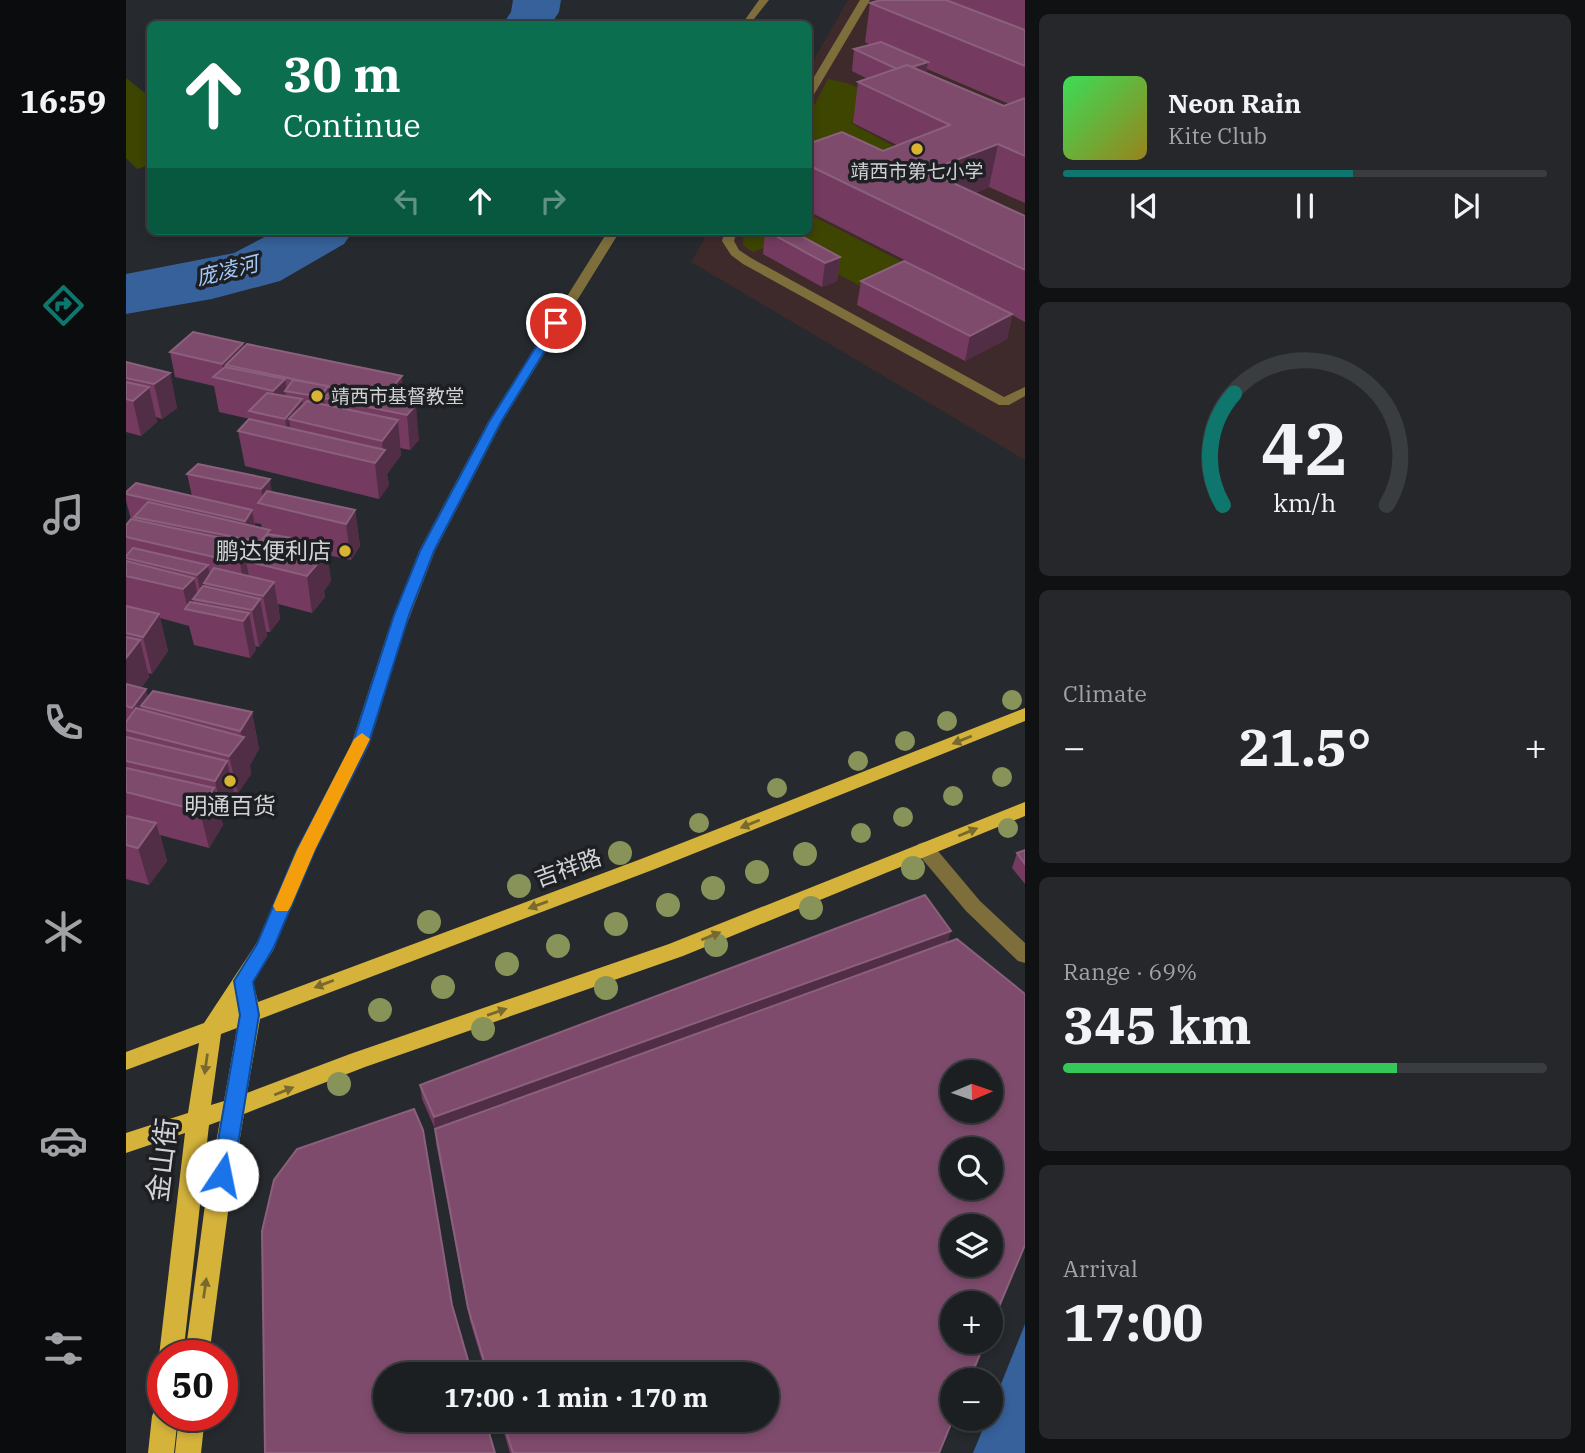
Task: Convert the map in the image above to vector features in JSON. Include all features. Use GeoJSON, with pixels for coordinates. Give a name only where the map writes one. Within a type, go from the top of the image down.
{"type":"FeatureCollection","features":[{"type":"Feature","properties":{"kind":"main road","name":"吉祥路"},"geometry":{"type":"LineString","coordinates":[[126,1061],[350,974],[648,864],[1025,714]]}},
{"type":"Feature","properties":{"kind":"main road"},"geometry":{"type":"LineString","coordinates":[[126,1143],[198,1121],[358,1060],[676,950],[1025,809]]}},
{"type":"Feature","properties":{"kind":"main road","name":"金山街"},"geometry":{"type":"LineString","coordinates":[[173,1340],[211,1029],[265,947]]}},
{"type":"Feature","properties":{"kind":"main road"},"geometry":{"type":"LineString","coordinates":[[199,1340],[218,1197],[250,1015],[243,981]]}},
{"type":"Feature","properties":{"kind":"main road"},"geometry":{"type":"LineString","coordinates":[[161,1453],[163,1431]]}},
{"type":"Feature","properties":{"kind":"main road"},"geometry":{"type":"LineString","coordinates":[[188,1453],[190,1431]]}},
{"type":"Feature","properties":{"kind":"street"},"geometry":{"type":"LineString","coordinates":[[748,21],[764,0]]}},
{"type":"Feature","properties":{"kind":"street"},"geometry":{"type":"LineString","coordinates":[[812,89],[865,0]]}},
{"type":"Feature","properties":{"kind":"street"},"geometry":{"type":"LineString","coordinates":[[265,947],[306,850],[360,745],[391,646],[427,551],[495,422],[612,235]]}},
{"type":"Feature","properties":{"kind":"street"},"geometry":{"type":"LineString","coordinates":[[730,235],[729,241],[735,253],[747,261],[1004,402],[1025,391]]}},
{"type":"Feature","properties":{"kind":"street"},"geometry":{"type":"LineString","coordinates":[[925,849],[973,906],[1025,956]]}},
{"type":"Feature","properties":{"kind":"shaded area","name":"靖西市第七小学"},"geometry":{"type":"Polygon","coordinates":[[[848,0],[1025,0],[1025,460],[691,262],[707,235],[812,235],[812,63],[848,0]]]}},
{"type":"Feature","properties":{"kind":"green space"},"geometry":{"type":"Polygon","coordinates":[[[126,78],[147,95],[147,166],[137,169],[126,158],[126,78]]]}},
{"type":"Feature","properties":{"kind":"green space"},"geometry":{"type":"Polygon","coordinates":[[[828,79],[847,83],[899,105],[851,123],[901,150],[812,182],[812,109],[828,79]]]}},
{"type":"Feature","properties":{"kind":"green space"},"geometry":{"type":"Polygon","coordinates":[[[812,216],[934,278],[900,269],[860,286],[779,242],[753,252],[743,245],[744,235],[812,235],[812,216]]]}},
{"type":"Feature","properties":{"kind":"water"},"geometry":{"type":"Polygon","coordinates":[[[1025,1324],[1025,1453],[973,1453],[982,1431],[1003,1431],[1003,1379],[1025,1324]]]}},
{"type":"Feature","properties":{"kind":"building"},"geometry":{"type":"Polygon","coordinates":[[[881,0],[946,0],[1025,30],[1025,66],[870,3],[881,0]]]}},
{"type":"Feature","properties":{"kind":"building"},"geometry":{"type":"Polygon","coordinates":[[[881,42],[928,62],[897,69],[854,49],[881,42]]]}},
{"type":"Feature","properties":{"kind":"building"},"geometry":{"type":"Polygon","coordinates":[[[907,65],[1004,106],[1025,98],[1025,156],[998,144],[927,171],[1025,216],[1025,270],[812,167],[812,143],[842,132],[883,151],[950,125],[858,82],[907,65]]]}},
{"type":"Feature","properties":{"kind":"building"},"geometry":{"type":"Polygon","coordinates":[[[774,235],[799,235],[840,257],[825,263],[774,235]]]}},
{"type":"Feature","properties":{"kind":"building"},"geometry":{"type":"Polygon","coordinates":[[[904,261],[1012,314],[970,336],[861,281],[904,261]]]}},
{"type":"Feature","properties":{"kind":"building"},"geometry":{"type":"Polygon","coordinates":[[[193,332],[243,343],[222,364],[170,352],[193,332]]]}},
{"type":"Feature","properties":{"kind":"building"},"geometry":{"type":"Polygon","coordinates":[[[247,344],[402,376],[383,398],[226,365],[247,344]]]}},
{"type":"Feature","properties":{"kind":"building"},"geometry":{"type":"Polygon","coordinates":[[[126,362],[170,373],[154,384],[126,378],[126,362]]]}},
{"type":"Feature","properties":{"kind":"building"},"geometry":{"type":"Polygon","coordinates":[[[225,367],[285,379],[273,391],[213,377],[225,367]]]}},
{"type":"Feature","properties":{"kind":"building"},"geometry":{"type":"Polygon","coordinates":[[[293,380],[328,386],[321,397],[285,391],[293,380]]]}},
{"type":"Feature","properties":{"kind":"building"},"geometry":{"type":"Polygon","coordinates":[[[126,382],[149,387],[133,401],[126,399],[126,382]]]}},
{"type":"Feature","properties":{"kind":"building"},"geometry":{"type":"Polygon","coordinates":[[[333,388],[416,405],[407,415],[324,398],[333,388]]]}},
{"type":"Feature","properties":{"kind":"building"},"geometry":{"type":"Polygon","coordinates":[[[267,393],[302,399],[285,419],[249,411],[267,393]]]}},
{"type":"Feature","properties":{"kind":"building"},"geometry":{"type":"Polygon","coordinates":[[[307,401],[398,420],[382,441],[289,419],[307,401]]]}},
{"type":"Feature","properties":{"kind":"building"},"geometry":{"type":"Polygon","coordinates":[[[249,419],[385,450],[375,463],[238,431],[249,419]]]}},
{"type":"Feature","properties":{"kind":"building"},"geometry":{"type":"Polygon","coordinates":[[[198,464],[270,479],[261,489],[187,474],[198,464]]]}},
{"type":"Feature","properties":{"kind":"building"},"geometry":{"type":"Polygon","coordinates":[[[136,483],[252,510],[245,521],[126,494],[136,483]]]}},
{"type":"Feature","properties":{"kind":"building"},"geometry":{"type":"Polygon","coordinates":[[[267,491],[355,510],[346,524],[258,503],[267,491]]]}},
{"type":"Feature","properties":{"kind":"building"},"geometry":{"type":"Polygon","coordinates":[[[148,502],[270,530],[260,542],[134,517],[148,502]]]}},
{"type":"Feature","properties":{"kind":"building"},"geometry":{"type":"Polygon","coordinates":[[[131,519],[254,545],[240,563],[126,537],[126,525],[131,519]]]}},
{"type":"Feature","properties":{"kind":"building"},"geometry":{"type":"Polygon","coordinates":[[[268,534],[326,544],[317,557],[260,546],[268,534]]]}},
{"type":"Feature","properties":{"kind":"building"},"geometry":{"type":"Polygon","coordinates":[[[133,548],[208,565],[197,575],[126,558],[133,548]]]}},
{"type":"Feature","properties":{"kind":"building"},"geometry":{"type":"Polygon","coordinates":[[[256,548],[320,561],[307,576],[246,561],[256,548]]]}},
{"type":"Feature","properties":{"kind":"building"},"geometry":{"type":"Polygon","coordinates":[[[126,561],[194,578],[183,589],[126,576],[126,561]]]}},
{"type":"Feature","properties":{"kind":"building"},"geometry":{"type":"Polygon","coordinates":[[[214,568],[274,582],[263,596],[204,583],[214,568]]]}},
{"type":"Feature","properties":{"kind":"building"},"geometry":{"type":"Polygon","coordinates":[[[203,586],[260,599],[252,610],[193,599],[203,586]]]}},
{"type":"Feature","properties":{"kind":"building"},"geometry":{"type":"Polygon","coordinates":[[[190,602],[249,613],[243,621],[185,609],[190,602]]]}},
{"type":"Feature","properties":{"kind":"building"},"geometry":{"type":"Polygon","coordinates":[[[126,606],[159,614],[143,637],[126,633],[126,606]]]}},
{"type":"Feature","properties":{"kind":"building"},"geometry":{"type":"Polygon","coordinates":[[[126,637],[140,640],[126,658],[126,637]]]}},
{"type":"Feature","properties":{"kind":"building"},"geometry":{"type":"Polygon","coordinates":[[[126,684],[146,689],[132,708],[126,706],[126,684]]]}},
{"type":"Feature","properties":{"kind":"building"},"geometry":{"type":"Polygon","coordinates":[[[153,691],[252,712],[240,731],[141,706],[153,691]]]}},
{"type":"Feature","properties":{"kind":"building"},"geometry":{"type":"Polygon","coordinates":[[[136,708],[244,737],[229,756],[126,730],[126,722],[136,708]]]}},
{"type":"Feature","properties":{"kind":"building"},"geometry":{"type":"Polygon","coordinates":[[[126,737],[227,761],[215,781],[126,761],[126,737]]]}},
{"type":"Feature","properties":{"kind":"building"},"geometry":{"type":"Polygon","coordinates":[[[126,768],[214,788],[200,811],[126,792],[126,768]]]}},
{"type":"Feature","properties":{"kind":"building"},"geometry":{"type":"Polygon","coordinates":[[[126,816],[156,823],[138,848],[126,845],[126,816]]]}},
{"type":"Feature","properties":{"kind":"building"},"geometry":{"type":"Polygon","coordinates":[[[1025,850],[1025,864],[1017,853],[1025,850]]]}},
{"type":"Feature","properties":{"kind":"building"},"geometry":{"type":"Polygon","coordinates":[[[925,895],[951,931],[434,1117],[420,1085],[925,895]]]}},
{"type":"Feature","properties":{"kind":"building"},"geometry":{"type":"Polygon","coordinates":[[[957,939],[1025,994],[1025,1245],[1003,1297],[1003,1291],[940,1291],[940,1354],[980,1354],[974,1368],[940,1368],[940,1431],[948,1431],[939,1453],[513,1453],[506,1432],[779,1432],[779,1362],[484,1362],[468,1308],[435,1129],[957,939]]]}},
{"type":"Feature","properties":{"kind":"building"},"geometry":{"type":"Polygon","coordinates":[[[414,1109],[423,1130],[452,1305],[469,1362],[373,1362],[373,1432],[489,1432],[495,1453],[265,1453],[262,1231],[274,1180],[297,1149],[414,1109]]]}},
{"type":"Feature","properties":{"kind":"waterway","name":"庞凌河"},"geometry":{"type":"LineString","coordinates":[[529,21],[535,12],[537,0]]}},
{"type":"Feature","properties":{"kind":"waterway","name":"庞凌河"},"geometry":{"type":"LineString","coordinates":[[126,294],[212,279],[257,267],[315,235]]}},
{"type":"Feature","properties":{"kind":"slow traffic"},"geometry":{"type":"LineString","coordinates":[[282,906],[306,850],[362,739]]}},
{"type":"Feature","properties":{"kind":"place","name":"靖西市第七小学"},"geometry":{"type":"Point","coordinates":[917,149]}},
{"type":"Feature","properties":{"kind":"place","name":"靖西市基督教堂"},"geometry":{"type":"Point","coordinates":[317,396]}},
{"type":"Feature","properties":{"kind":"place","name":"鹏达便利店"},"geometry":{"type":"Point","coordinates":[345,551]}},
{"type":"Feature","properties":{"kind":"place","name":"明通百货"},"geometry":{"type":"Point","coordinates":[230,781]}},
{"type":"Feature","properties":{"kind":"route"},"geometry":{"type":"LineString","coordinates":[[222,1175],[250,1015],[243,981],[265,947],[306,850],[360,745],[401,615],[427,551],[495,422],[556,323]]}}]}
